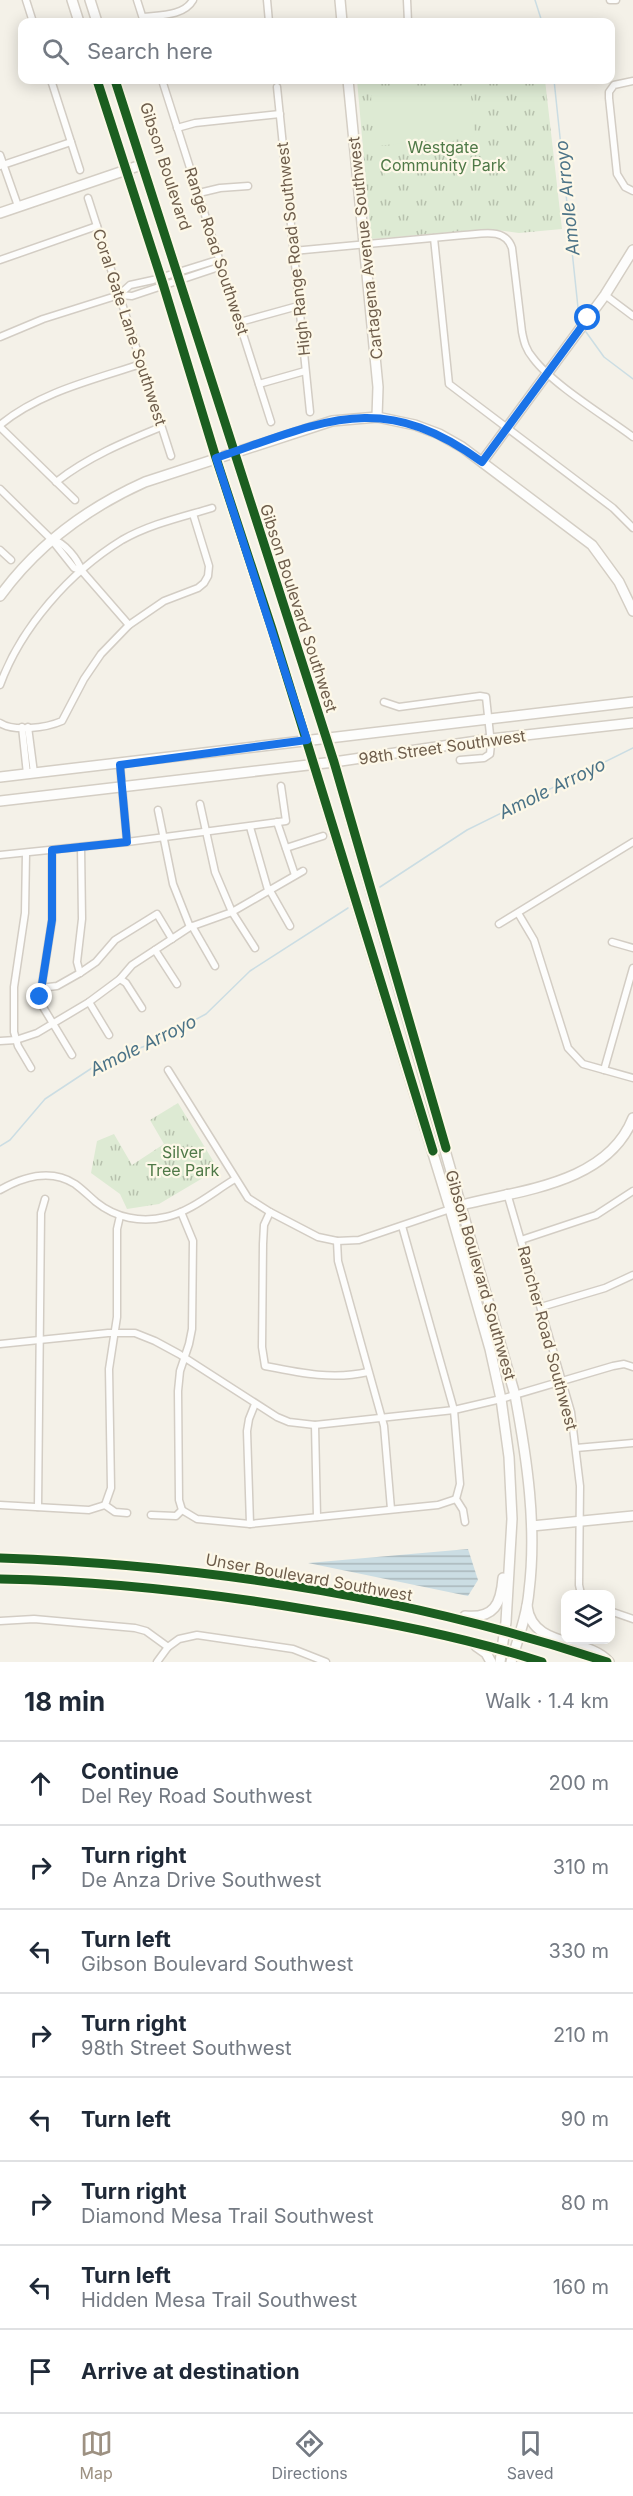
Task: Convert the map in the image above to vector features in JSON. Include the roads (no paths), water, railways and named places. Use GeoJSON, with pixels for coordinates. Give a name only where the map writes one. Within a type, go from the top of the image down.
{"type":"FeatureCollection","features":[{"type":"Feature","properties":{"kind":"street"},"geometry":{"type":"LineString","coordinates":[[26,0],[32,18]]}},
{"type":"Feature","properties":{"kind":"street"},"geometry":{"type":"LineString","coordinates":[[72,0],[78,18]]}},
{"type":"Feature","properties":{"kind":"street"},"geometry":{"type":"LineString","coordinates":[[90,0],[96,18]]}},
{"type":"Feature","properties":{"kind":"street"},"geometry":{"type":"LineString","coordinates":[[137,0],[142,18]]}},
{"type":"Feature","properties":{"kind":"street"},"geometry":{"type":"LineString","coordinates":[[152,18],[181,12],[193,0]]}},
{"type":"Feature","properties":{"kind":"street"},"geometry":{"type":"LineString","coordinates":[[267,0],[269,18]]}},
{"type":"Feature","properties":{"kind":"street"},"geometry":{"type":"LineString","coordinates":[[340,0],[342,18]]}},
{"type":"Feature","properties":{"kind":"street"},"geometry":{"type":"LineString","coordinates":[[407,0],[408,18]]}},
{"type":"Feature","properties":{"kind":"street"},"geometry":{"type":"LineString","coordinates":[[610,0],[616,0]]}},
{"type":"Feature","properties":{"kind":"street"},"geometry":{"type":"LineString","coordinates":[[633,81],[614,85],[610,88],[609,98],[617,174],[625,187],[633,191]]}},
{"type":"Feature","properties":{"kind":"street"},"geometry":{"type":"LineString","coordinates":[[52,84],[80,170]]}},
{"type":"Feature","properties":{"kind":"street","name":"Gibson Boulevard Southwest"},"geometry":{"type":"LineString","coordinates":[[98,84],[162,281],[334,762],[515,1395],[524,1440],[531,1526],[531,1569],[527,1603],[513,1658]]}},
{"type":"Feature","properties":{"kind":"street","name":"Gibson Boulevard Southwest"},"geometry":{"type":"LineString","coordinates":[[116,84],[177,276],[225,455],[314,764],[450,1209],[490,1349],[501,1399],[509,1457],[511,1535],[501,1662]]}},
{"type":"Feature","properties":{"kind":"street","name":"Range Road Southwest"},"geometry":{"type":"LineString","coordinates":[[163,84],[271,422]]}},
{"type":"Feature","properties":{"kind":"street","name":"Cartagena Avenue Southwest"},"geometry":{"type":"LineString","coordinates":[[348,84],[378,387],[377,417]]}},
{"type":"Feature","properties":{"kind":"street","name":"High Range Road Southwest"},"geometry":{"type":"LineString","coordinates":[[278,87],[310,412]]}},
{"type":"Feature","properties":{"kind":"street"},"geometry":{"type":"LineString","coordinates":[[177,128],[195,123],[280,114]]}},
{"type":"Feature","properties":{"kind":"street"},"geometry":{"type":"LineString","coordinates":[[2,166],[71,142]]}},
{"type":"Feature","properties":{"kind":"street"},"geometry":{"type":"LineString","coordinates":[[0,155],[18,206]]}},
{"type":"Feature","properties":{"kind":"street"},"geometry":{"type":"LineString","coordinates":[[0,213],[141,165]]}},
{"type":"Feature","properties":{"kind":"street"},"geometry":{"type":"LineString","coordinates":[[199,193],[220,188],[248,186]]}},
{"type":"Feature","properties":{"kind":"street","name":"Coral Gate Lane Southwest"},"geometry":{"type":"LineString","coordinates":[[88,198],[171,456]]}},
{"type":"Feature","properties":{"kind":"street"},"geometry":{"type":"LineString","coordinates":[[0,260],[98,226]]}},
{"type":"Feature","properties":{"kind":"street"},"geometry":{"type":"LineString","coordinates":[[293,251],[500,234],[509,239],[512,248],[524,342],[532,357],[546,372],[633,437]]}},
{"type":"Feature","properties":{"kind":"street"},"geometry":{"type":"LineString","coordinates":[[434,238],[449,384],[613,508],[633,528]]}},
{"type":"Feature","properties":{"kind":"street"},"geometry":{"type":"LineString","coordinates":[[482,462],[546,372],[605,296],[633,250]]}},
{"type":"Feature","properties":{"kind":"street"},"geometry":{"type":"LineString","coordinates":[[0,337],[34,322],[119,295],[127,297],[139,294],[162,281],[177,276],[216,268],[220,262]]}},
{"type":"Feature","properties":{"kind":"street"},"geometry":{"type":"LineString","coordinates":[[119,295],[124,287],[162,281]]}},
{"type":"Feature","properties":{"kind":"street"},"geometry":{"type":"LineString","coordinates":[[135,284],[139,294]]}},
{"type":"Feature","properties":{"kind":"street"},"geometry":{"type":"LineString","coordinates":[[605,296],[633,316]]}},
{"type":"Feature","properties":{"kind":"street"},"geometry":{"type":"LineString","coordinates":[[240,322],[298,306]]}},
{"type":"Feature","properties":{"kind":"street"},"geometry":{"type":"LineString","coordinates":[[75,500],[0,426],[18,410],[43,397],[141,364]]}},
{"type":"Feature","properties":{"kind":"street"},"geometry":{"type":"LineString","coordinates":[[259,384],[305,371]]}},
{"type":"Feature","properties":{"kind":"street"},"geometry":{"type":"LineString","coordinates":[[0,596],[19,572],[51,539],[81,516],[120,493],[145,482],[332,421],[377,417],[415,424],[433,431],[482,462],[592,545],[620,582],[633,611]]}},
{"type":"Feature","properties":{"kind":"street"},"geometry":{"type":"LineString","coordinates":[[56,482],[78,466],[110,449],[161,427]]}},
{"type":"Feature","properties":{"kind":"street"},"geometry":{"type":"LineString","coordinates":[[0,489],[66,554],[74,568],[82,571],[129,625]]}},
{"type":"Feature","properties":{"kind":"street"},"geometry":{"type":"LineString","coordinates":[[0,685],[26,634],[82,571],[123,540],[159,524],[212,508]]}},
{"type":"Feature","properties":{"kind":"street"},"geometry":{"type":"LineString","coordinates":[[0,723],[7,728],[62,721],[101,654],[129,625],[164,601],[198,588],[206,580],[209,566],[193,514]]}},
{"type":"Feature","properties":{"kind":"street"},"geometry":{"type":"LineString","coordinates":[[0,550],[11,561]]}},
{"type":"Feature","properties":{"kind":"street"},"geometry":{"type":"LineString","coordinates":[[384,702],[399,707],[480,696],[487,699],[491,751],[487,756],[460,760]]}},
{"type":"Feature","properties":{"kind":"street","name":"98th Street Southwest"},"geometry":{"type":"LineString","coordinates":[[0,777],[120,765],[307,740],[633,702]]}},
{"type":"Feature","properties":{"kind":"street","name":"98th Street Southwest"},"geometry":{"type":"LineString","coordinates":[[0,801],[334,762],[491,739],[633,723]]}},
{"type":"Feature","properties":{"kind":"street"},"geometry":{"type":"LineString","coordinates":[[25,727],[31,774]]}},
{"type":"Feature","properties":{"kind":"street"},"geometry":{"type":"LineString","coordinates":[[120,765],[127,842]]}},
{"type":"Feature","properties":{"kind":"street"},"geometry":{"type":"LineString","coordinates":[[0,855],[81,848],[286,821],[282,786]]}},
{"type":"Feature","properties":{"kind":"street"},"geometry":{"type":"LineString","coordinates":[[200,804],[215,872],[232,912],[255,948]]}},
{"type":"Feature","properties":{"kind":"street"},"geometry":{"type":"LineString","coordinates":[[158,810],[173,885],[191,927],[215,966]]}},
{"type":"Feature","properties":{"kind":"street"},"geometry":{"type":"LineString","coordinates":[[277,822],[295,875]]}},
{"type":"Feature","properties":{"kind":"street"},"geometry":{"type":"LineString","coordinates":[[250,826],[269,889],[290,926]]}},
{"type":"Feature","properties":{"kind":"street"},"geometry":{"type":"LineString","coordinates":[[286,848],[322,836]]}},
{"type":"Feature","properties":{"kind":"street"},"geometry":{"type":"LineString","coordinates":[[499,924],[633,842]]}},
{"type":"Feature","properties":{"kind":"street"},"geometry":{"type":"LineString","coordinates":[[80,973],[77,962],[82,919],[81,848]]}},
{"type":"Feature","properties":{"kind":"street"},"geometry":{"type":"LineString","coordinates":[[52,850],[52,920],[40,988],[43,1006],[72,1055]]}},
{"type":"Feature","properties":{"kind":"street"},"geometry":{"type":"LineString","coordinates":[[26,853],[25,913],[14,987],[16,1040],[30,1068]]}},
{"type":"Feature","properties":{"kind":"street"},"geometry":{"type":"LineString","coordinates":[[0,1041],[16,1040],[37,1033],[89,1002],[120,979],[132,965],[191,927],[232,912],[303,871]]}},
{"type":"Feature","properties":{"kind":"street"},"geometry":{"type":"LineString","coordinates":[[518,913],[534,940],[568,1048],[583,1064],[633,1078]]}},
{"type":"Feature","properties":{"kind":"street"},"geometry":{"type":"LineString","coordinates":[[40,988],[57,986],[80,973],[96,962],[115,940],[157,914],[172,939]]}},
{"type":"Feature","properties":{"kind":"street"},"geometry":{"type":"LineString","coordinates":[[612,942],[633,948]]}},
{"type":"Feature","properties":{"kind":"street"},"geometry":{"type":"LineString","coordinates":[[155,950],[177,984]]}},
{"type":"Feature","properties":{"kind":"street"},"geometry":{"type":"LineString","coordinates":[[604,1070],[633,968]]}},
{"type":"Feature","properties":{"kind":"street"},"geometry":{"type":"LineString","coordinates":[[120,979],[126,983],[142,1008]]}},
{"type":"Feature","properties":{"kind":"street"},"geometry":{"type":"LineString","coordinates":[[89,1002],[109,1035]]}},
{"type":"Feature","properties":{"kind":"street"},"geometry":{"type":"LineString","coordinates":[[168,1070],[248,1198],[318,1237],[337,1241],[359,1240],[462,1204],[557,1182],[585,1170],[607,1154],[622,1137],[633,1118]]}},
{"type":"Feature","properties":{"kind":"street"},"geometry":{"type":"LineString","coordinates":[[0,1190],[28,1177],[59,1177],[74,1183],[106,1209],[120,1216],[150,1220],[181,1212],[235,1179]]}},
{"type":"Feature","properties":{"kind":"street"},"geometry":{"type":"LineString","coordinates":[[521,1240],[596,1215],[633,1191]]}},
{"type":"Feature","properties":{"kind":"street","name":"Rancher Road Southwest"},"geometry":{"type":"LineString","coordinates":[[507,1193],[562,1380],[576,1448],[580,1521],[580,1590]]}},
{"type":"Feature","properties":{"kind":"street"},"geometry":{"type":"LineString","coordinates":[[38,1507],[41,1213],[45,1199]]}},
{"type":"Feature","properties":{"kind":"street"},"geometry":{"type":"LineString","coordinates":[[181,1212],[193,1240],[192,1329],[180,1371],[178,1391],[179,1500],[182,1510],[197,1519],[250,1524],[438,1505],[456,1499]]}},
{"type":"Feature","properties":{"kind":"street"},"geometry":{"type":"LineString","coordinates":[[270,1212],[264,1225],[263,1244],[262,1347],[265,1366],[322,1376],[340,1377],[368,1372]]}},
{"type":"Feature","properties":{"kind":"street"},"geometry":{"type":"LineString","coordinates":[[105,1505],[111,1488],[109,1369],[117,1317],[117,1229],[120,1216]]}},
{"type":"Feature","properties":{"kind":"street"},"geometry":{"type":"LineString","coordinates":[[402,1226],[454,1410],[460,1484],[456,1499],[463,1510],[465,1522]]}},
{"type":"Feature","properties":{"kind":"street"},"geometry":{"type":"LineString","coordinates":[[337,1241],[338,1261],[382,1418],[391,1509]]}},
{"type":"Feature","properties":{"kind":"street"},"geometry":{"type":"LineString","coordinates":[[541,1307],[605,1288],[633,1275]]}},
{"type":"Feature","properties":{"kind":"street"},"geometry":{"type":"LineString","coordinates":[[0,1344],[115,1332],[135,1333],[155,1341],[255,1404],[289,1422],[315,1425],[454,1410],[501,1399],[613,1365],[624,1364],[633,1367]]}},
{"type":"Feature","properties":{"kind":"street"},"geometry":{"type":"LineString","coordinates":[[250,1524],[247,1431],[255,1404]]}},
{"type":"Feature","properties":{"kind":"street"},"geometry":{"type":"LineString","coordinates":[[315,1425],[317,1517]]}},
{"type":"Feature","properties":{"kind":"street"},"geometry":{"type":"LineString","coordinates":[[576,1448],[633,1443]]}},
{"type":"Feature","properties":{"kind":"street"},"geometry":{"type":"LineString","coordinates":[[0,1505],[89,1510],[105,1505]]}},
{"type":"Feature","properties":{"kind":"street"},"geometry":{"type":"LineString","coordinates":[[105,1505],[115,1512],[127,1513]]}},
{"type":"Feature","properties":{"kind":"street"},"geometry":{"type":"LineString","coordinates":[[151,1515],[176,1516],[182,1510]]}},
{"type":"Feature","properties":{"kind":"street"},"geometry":{"type":"LineString","coordinates":[[531,1526],[633,1516]]}},
{"type":"Feature","properties":{"kind":"street"},"geometry":{"type":"LineString","coordinates":[[442,1616],[478,1618],[485,1616],[497,1604],[501,1594],[505,1558],[511,1535]]}},
{"type":"Feature","properties":{"kind":"street","name":"Unser Boulevard Southwest"},"geometry":{"type":"LineString","coordinates":[[0,1558],[112,1564],[240,1578],[343,1595],[519,1635],[608,1662]]}},
{"type":"Feature","properties":{"kind":"street","name":"Unser Boulevard Southwest"},"geometry":{"type":"LineString","coordinates":[[0,1579],[107,1584],[223,1596],[406,1627],[503,1650],[513,1658],[541,1662]]}},
{"type":"Feature","properties":{"kind":"street"},"geometry":{"type":"LineString","coordinates":[[527,1603],[528,1612],[535,1625],[543,1633],[601,1653],[608,1662]]}},
{"type":"Feature","properties":{"kind":"street"},"geometry":{"type":"LineString","coordinates":[[615,1613],[633,1619]]}},
{"type":"Feature","properties":{"kind":"street"},"geometry":{"type":"LineString","coordinates":[[0,1621],[34,1619],[135,1628],[146,1631],[168,1647]]}},
{"type":"Feature","properties":{"kind":"street"},"geometry":{"type":"LineString","coordinates":[[157,1662],[168,1647],[178,1639],[197,1635],[293,1649],[326,1662]]}},
{"type":"Feature","properties":{"kind":"street"},"geometry":{"type":"LineString","coordinates":[[472,1643],[486,1653],[491,1662]]}},
{"type":"Feature","properties":{"kind":"waterway","name":"Amole Arroyo"},"geometry":{"type":"LineString","coordinates":[[535,0],[541,18]]}},
{"type":"Feature","properties":{"kind":"waterway","name":"Amole Arroyo"},"geometry":{"type":"LineString","coordinates":[[554,84],[579,317]]}},
{"type":"Feature","properties":{"kind":"waterway","name":"Amole Arroyo"},"geometry":{"type":"LineString","coordinates":[[586,332],[604,357],[633,379]]}},
{"type":"Feature","properties":{"kind":"waterway","name":"Amole Arroyo"},"geometry":{"type":"LineString","coordinates":[[380,887],[467,830],[633,748]]}},
{"type":"Feature","properties":{"kind":"waterway","name":"Amole Arroyo"},"geometry":{"type":"LineString","coordinates":[[0,1146],[10,1140],[45,1099],[101,1062],[148,1045],[206,1014],[250,971],[348,908]]}},
{"type":"Feature","properties":{"kind":"park label","name":"Westgate Community Park"},"geometry":{"type":"Point","coordinates":[443,156]}},
{"type":"Feature","properties":{"kind":"park label","name":"Silver Tree Park"},"geometry":{"type":"Point","coordinates":[183,1161]}}]}
